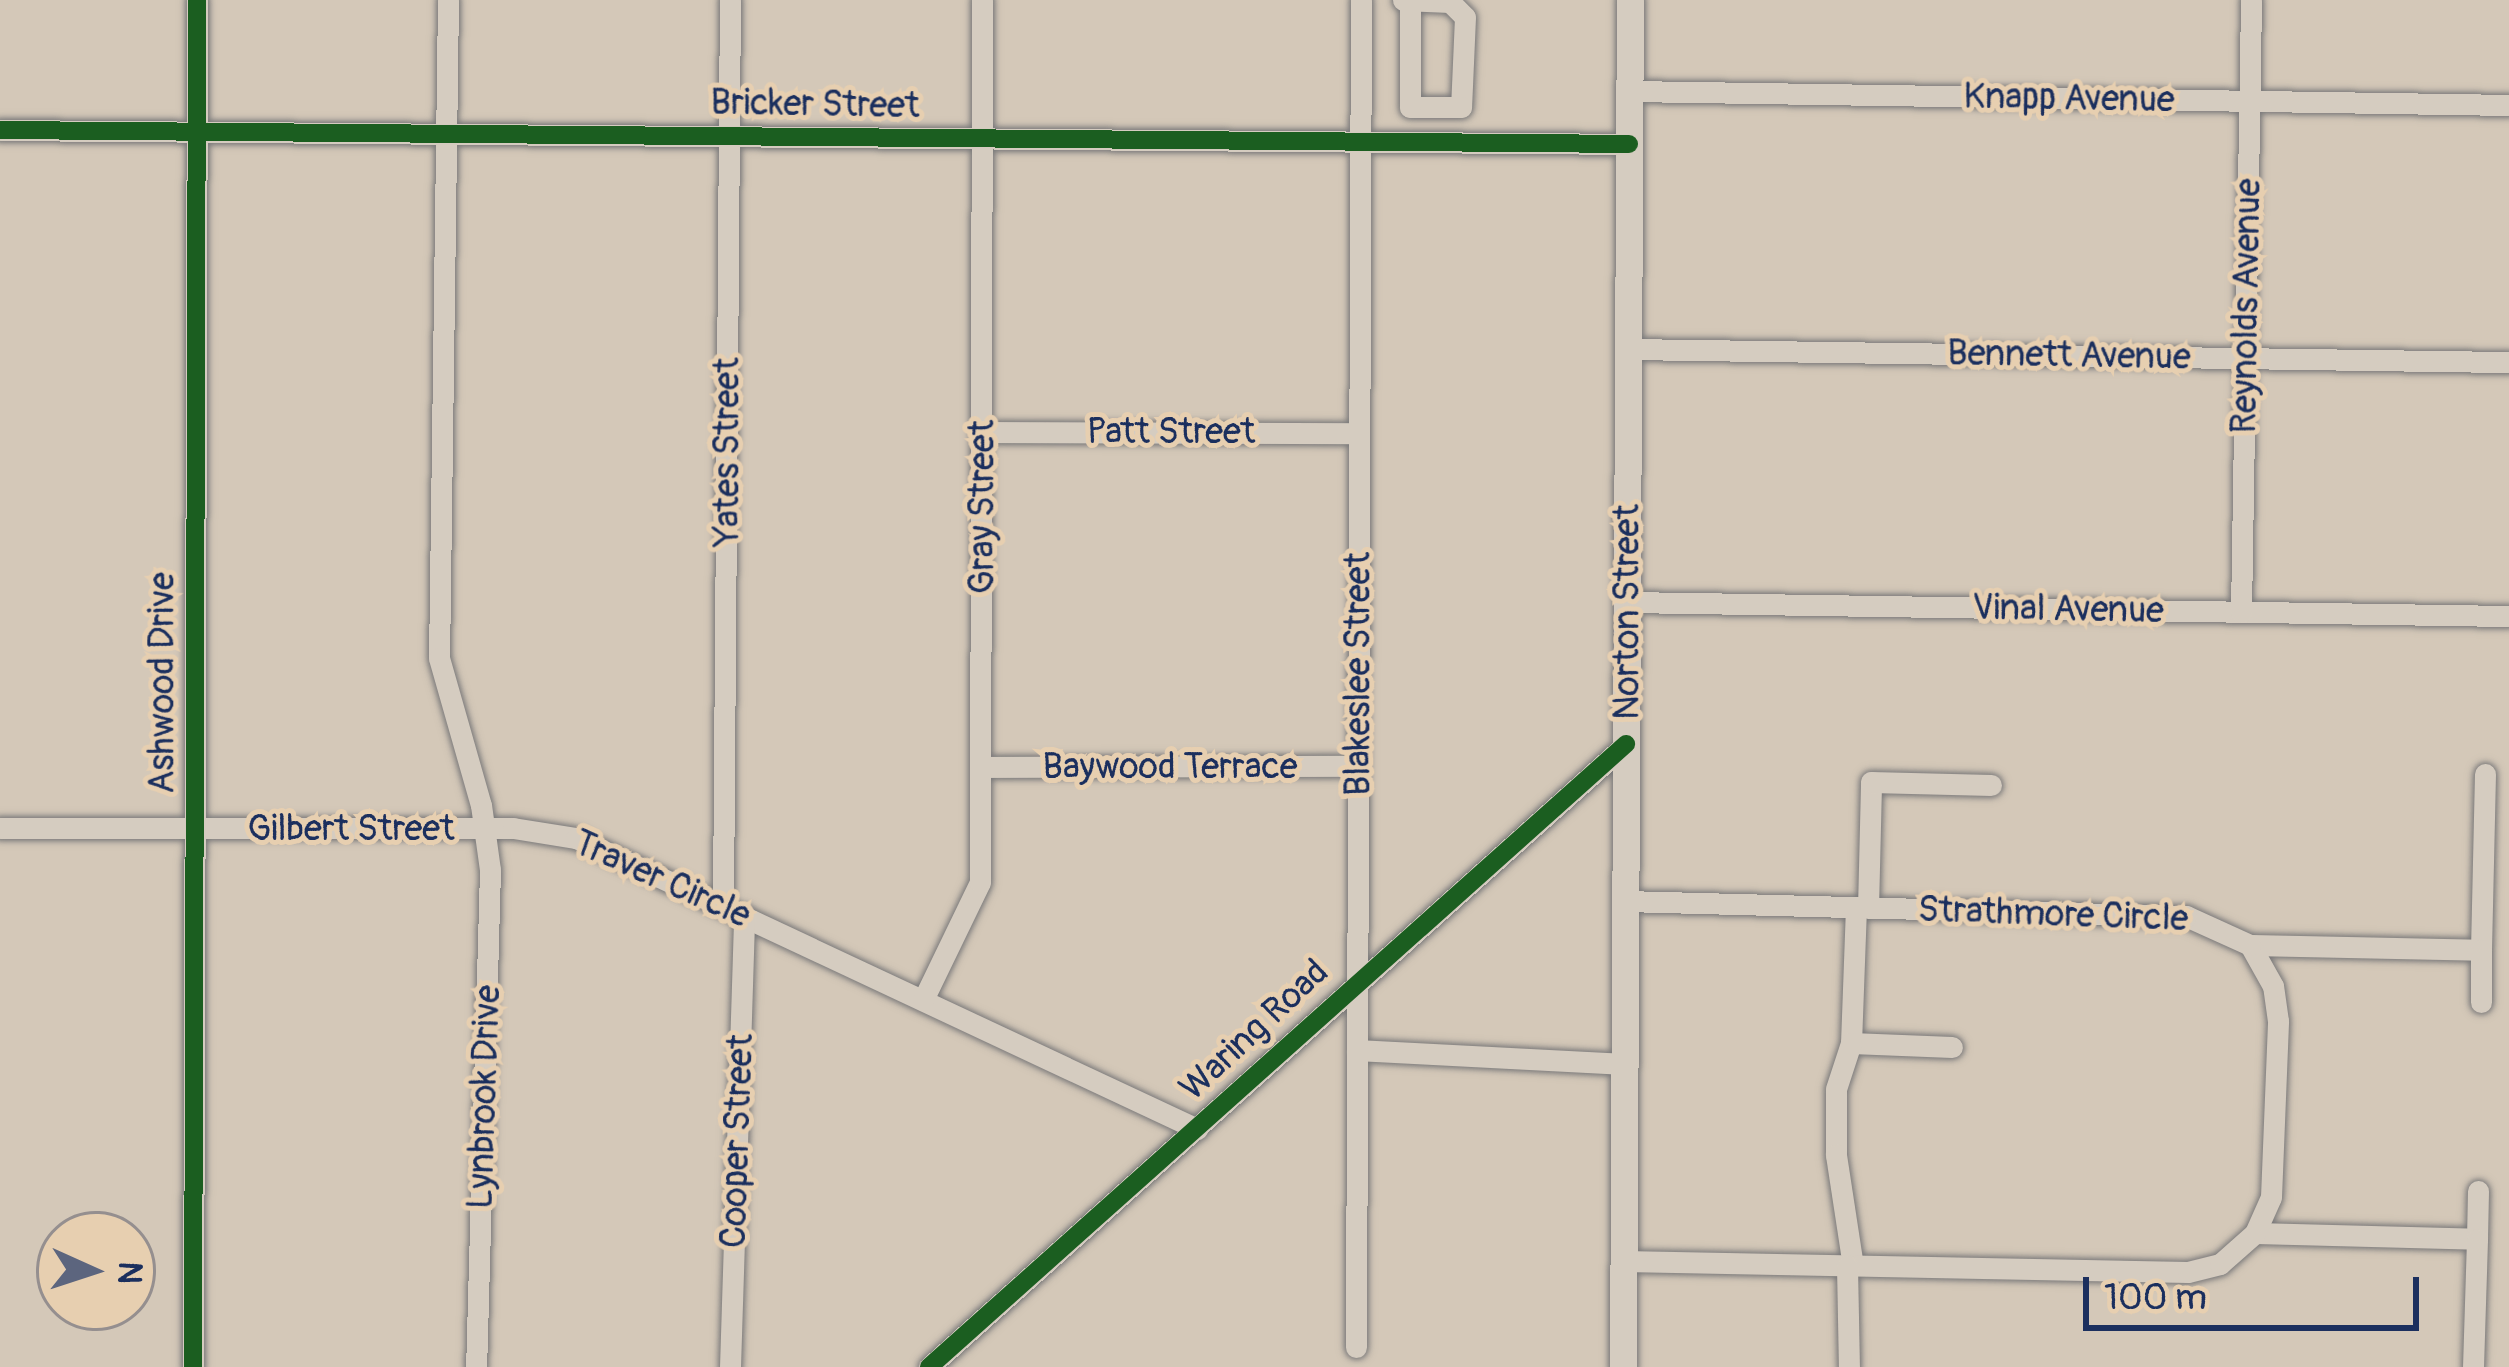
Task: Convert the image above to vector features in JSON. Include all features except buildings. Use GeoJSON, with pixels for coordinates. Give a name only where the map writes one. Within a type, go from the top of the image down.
{"type":"FeatureCollection","features":[{"type":"Feature","properties":{"kind":"main road","name":"Norton Street"},"geometry":{"type":"LineString","coordinates":[[1623,1367],[1630,0]]}},
{"type":"Feature","properties":{"kind":"street","name":"Ashwood Drive"},"geometry":{"type":"LineString","coordinates":[[193,1367],[197,0]]}},
{"type":"Feature","properties":{"kind":"street"},"geometry":{"type":"LineString","coordinates":[[448,0],[439,658],[486,828]]}},
{"type":"Feature","properties":{"kind":"street","name":"Yates Street"},"geometry":{"type":"LineString","coordinates":[[730,0],[734,909]]}},
{"type":"Feature","properties":{"kind":"street","name":"Gray Street"},"geometry":{"type":"LineString","coordinates":[[922,1000],[980,882],[982,0]]}},
{"type":"Feature","properties":{"kind":"street","name":"Blakeslee Street"},"geometry":{"type":"LineString","coordinates":[[1356,1347],[1361,0]]}},
{"type":"Feature","properties":{"kind":"street"},"geometry":{"type":"LineString","coordinates":[[1407,0],[1450,2],[1466,17],[1461,107],[1410,107],[1407,0]]}},
{"type":"Feature","properties":{"kind":"street","name":"Reynolds Avenue"},"geometry":{"type":"LineString","coordinates":[[2241,612],[2251,0]]}},
{"type":"Feature","properties":{"kind":"street","name":"Knapp Avenue"},"geometry":{"type":"LineString","coordinates":[[1630,91],[2509,105]]}},
{"type":"Feature","properties":{"kind":"street","name":"Bricker Street"},"geometry":{"type":"LineString","coordinates":[[0,130],[1629,144]]}},
{"type":"Feature","properties":{"kind":"street","name":"Bennett Avenue"},"geometry":{"type":"LineString","coordinates":[[1628,349],[2509,362]]}},
{"type":"Feature","properties":{"kind":"street","name":"Patt Street"},"geometry":{"type":"LineString","coordinates":[[982,432],[1359,433]]}},
{"type":"Feature","properties":{"kind":"street","name":"Vinal Avenue"},"geometry":{"type":"LineString","coordinates":[[1627,602],[2509,616]]}},
{"type":"Feature","properties":{"kind":"street","name":"Waring Road"},"geometry":{"type":"LineString","coordinates":[[929,1367],[1357,979],[1626,744]]}},
{"type":"Feature","properties":{"kind":"street","name":"Baywood Terrace"},"geometry":{"type":"LineString","coordinates":[[982,767],[1358,766]]}},
{"type":"Feature","properties":{"kind":"street"},"geometry":{"type":"LineString","coordinates":[[2481,1002],[2485,774]]}},
{"type":"Feature","properties":{"kind":"street"},"geometry":{"type":"LineString","coordinates":[[1849,1367],[1850,1266],[1836,1089],[1851,1043],[1871,782],[1991,785]]}},
{"type":"Feature","properties":{"kind":"street","name":"Gilbert Street"},"geometry":{"type":"LineString","coordinates":[[0,828],[486,828]]}},
{"type":"Feature","properties":{"kind":"street","name":"Traver Circle"},"geometry":{"type":"LineString","coordinates":[[486,828],[576,838],[1196,1129]]}},
{"type":"Feature","properties":{"kind":"street","name":"Lynbrook Drive"},"geometry":{"type":"LineString","coordinates":[[476,1367],[486,828]]}},
{"type":"Feature","properties":{"kind":"street","name":"Strathmore Circle"},"geometry":{"type":"LineString","coordinates":[[1625,901],[2186,916],[2250,945]]}},
{"type":"Feature","properties":{"kind":"street","name":"Cooper Street"},"geometry":{"type":"LineString","coordinates":[[730,1367],[734,909]]}},
{"type":"Feature","properties":{"kind":"street"},"geometry":{"type":"LineString","coordinates":[[2250,945],[2482,950]]}},
{"type":"Feature","properties":{"kind":"street"},"geometry":{"type":"LineString","coordinates":[[1623,1261],[2188,1272],[2220,1264],[2255,1233],[2274,1176],[2278,1021],[2273,986],[2250,945]]}},
{"type":"Feature","properties":{"kind":"street"},"geometry":{"type":"LineString","coordinates":[[1851,1043],[1952,1047]]}},
{"type":"Feature","properties":{"kind":"street"},"geometry":{"type":"LineString","coordinates":[[1357,1050],[1624,1064]]}},
{"type":"Feature","properties":{"kind":"street"},"geometry":{"type":"LineString","coordinates":[[2473,1367],[2478,1191]]}},
{"type":"Feature","properties":{"kind":"street"},"geometry":{"type":"LineString","coordinates":[[2255,1233],[2477,1239]]}},
{"type":"Feature","properties":{"kind":"cycle path"},"geometry":{"type":"LineString","coordinates":[[193,1367],[197,0]]}},
{"type":"Feature","properties":{"kind":"cycle path"},"geometry":{"type":"LineString","coordinates":[[0,130],[1629,144]]}},
{"type":"Feature","properties":{"kind":"cycle path"},"geometry":{"type":"LineString","coordinates":[[929,1367],[1626,744]]}}]}
